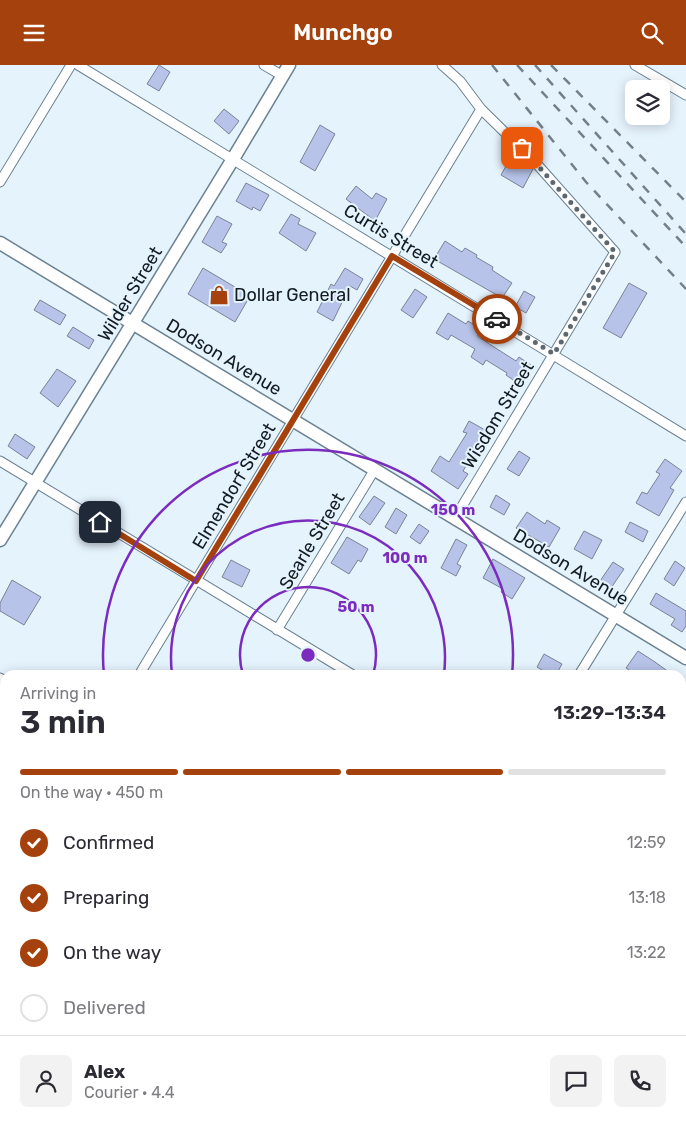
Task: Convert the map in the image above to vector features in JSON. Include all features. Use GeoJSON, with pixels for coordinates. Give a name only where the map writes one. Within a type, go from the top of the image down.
{"type":"FeatureCollection","features":[{"type":"Feature","properties":{"kind":"street"},"geometry":{"type":"LineString","coordinates":[[0,182],[71,65]]}},
{"type":"Feature","properties":{"kind":"street","name":"Curtis Street"},"geometry":{"type":"LineString","coordinates":[[78,65],[686,436]]}},
{"type":"Feature","properties":{"kind":"street"},"geometry":{"type":"LineString","coordinates":[[264,65],[286,71]]}},
{"type":"Feature","properties":{"kind":"street"},"geometry":{"type":"LineString","coordinates":[[442,65],[460,81],[480,109]]}},
{"type":"Feature","properties":{"kind":"street"},"geometry":{"type":"LineString","coordinates":[[635,65],[686,95]]}},
{"type":"Feature","properties":{"kind":"street","name":"Wilder Street"},"geometry":{"type":"LineString","coordinates":[[0,540],[286,71]]}},
{"type":"Feature","properties":{"kind":"street","name":"Wisdom Street"},"geometry":{"type":"LineString","coordinates":[[455,518],[615,252],[535,161],[480,109]]}},
{"type":"Feature","properties":{"kind":"street","name":"Elmendorf Street"},"geometry":{"type":"LineString","coordinates":[[142,670],[480,109]]}},
{"type":"Feature","properties":{"kind":"street","name":"Dodson Avenue"},"geometry":{"type":"LineString","coordinates":[[0,243],[686,657]]}},
{"type":"Feature","properties":{"kind":"street"},"geometry":{"type":"LineString","coordinates":[[0,461],[345,670]]}},
{"type":"Feature","properties":{"kind":"street","name":"Searle Street"},"geometry":{"type":"LineString","coordinates":[[277,630],[375,469]]}},
{"type":"Feature","properties":{"kind":"street"},"geometry":{"type":"LineString","coordinates":[[582,670],[686,502]]}},
{"type":"Feature","properties":{"kind":"building"},"geometry":{"type":"Polygon","coordinates":[[[159,65],[170,72],[159,91],[147,84],[159,65]]]}},
{"type":"Feature","properties":{"kind":"building"},"geometry":{"type":"Polygon","coordinates":[[[224,109],[239,121],[229,134],[214,121],[224,109]]]}},
{"type":"Feature","properties":{"kind":"building"},"geometry":{"type":"Polygon","coordinates":[[[320,125],[335,134],[315,171],[300,162],[320,125]]]}},
{"type":"Feature","properties":{"kind":"building"},"geometry":{"type":"Polygon","coordinates":[[[511,157],[533,169],[523,188],[501,175],[511,157]]]}},
{"type":"Feature","properties":{"kind":"building"},"geometry":{"type":"Polygon","coordinates":[[[246,183],[269,195],[260,211],[253,207],[252,210],[236,201],[246,183]]]}},
{"type":"Feature","properties":{"kind":"building"},"geometry":{"type":"Polygon","coordinates":[[[356,186],[372,199],[376,193],[387,199],[375,221],[346,199],[356,186]]]}},
{"type":"Feature","properties":{"kind":"building"},"geometry":{"type":"Polygon","coordinates":[[[291,214],[300,219],[298,224],[316,233],[306,251],[279,233],[291,214]]]}},
{"type":"Feature","properties":{"kind":"building"},"geometry":{"type":"Polygon","coordinates":[[[217,216],[232,224],[222,242],[227,244],[221,253],[202,242],[217,216]]]}},
{"type":"Feature","properties":{"kind":"building"},"geometry":{"type":"Polygon","coordinates":[[[445,241],[462,252],[465,248],[477,255],[476,257],[493,267],[492,270],[512,283],[502,298],[434,259],[445,241]]]}},
{"type":"Feature","properties":{"kind":"building","name":"Dollar General"},"geometry":{"type":"Polygon","coordinates":[[[203,268],[250,296],[235,322],[188,294],[203,268]]]}},
{"type":"Feature","properties":{"kind":"building"},"geometry":{"type":"Polygon","coordinates":[[[345,268],[363,279],[357,290],[350,286],[333,321],[317,312],[331,284],[334,286],[345,268]]]}},
{"type":"Feature","properties":{"kind":"building"},"geometry":{"type":"Polygon","coordinates":[[[629,283],[647,293],[621,338],[603,328],[629,283]]]}},
{"type":"Feature","properties":{"kind":"building"},"geometry":{"type":"Polygon","coordinates":[[[415,289],[427,297],[413,318],[401,310],[415,289]]]}},
{"type":"Feature","properties":{"kind":"building"},"geometry":{"type":"Polygon","coordinates":[[[524,291],[535,297],[526,313],[515,307],[524,291]]]}},
{"type":"Feature","properties":{"kind":"building"},"geometry":{"type":"Polygon","coordinates":[[[40,300],[66,315],[60,325],[34,310],[40,300]]]}},
{"type":"Feature","properties":{"kind":"building"},"geometry":{"type":"Polygon","coordinates":[[[448,313],[466,324],[468,321],[481,329],[477,336],[516,361],[519,357],[532,366],[519,384],[506,375],[507,373],[486,360],[483,365],[471,357],[475,349],[451,335],[448,340],[436,333],[448,313]]]}},
{"type":"Feature","properties":{"kind":"building"},"geometry":{"type":"Polygon","coordinates":[[[73,327],[94,340],[89,349],[67,336],[73,327]]]}},
{"type":"Feature","properties":{"kind":"building"},"geometry":{"type":"Polygon","coordinates":[[[57,369],[76,381],[58,407],[40,393],[57,369]]]}},
{"type":"Feature","properties":{"kind":"building"},"geometry":{"type":"Polygon","coordinates":[[[469,421],[487,431],[463,471],[468,474],[458,489],[431,471],[440,456],[449,462],[467,433],[463,432],[469,421]]]}},
{"type":"Feature","properties":{"kind":"building"},"geometry":{"type":"Polygon","coordinates":[[[15,434],[35,447],[27,459],[8,446],[15,434]]]}},
{"type":"Feature","properties":{"kind":"building"},"geometry":{"type":"Polygon","coordinates":[[[519,451],[530,458],[519,476],[507,469],[519,451]]]}},
{"type":"Feature","properties":{"kind":"building"},"geometry":{"type":"Polygon","coordinates":[[[665,459],[682,471],[670,488],[674,490],[659,516],[636,503],[642,492],[647,494],[660,474],[656,472],[665,459]]]}},
{"type":"Feature","properties":{"kind":"building"},"geometry":{"type":"Polygon","coordinates":[[[496,495],[510,504],[504,515],[490,507],[496,495]]]}},
{"type":"Feature","properties":{"kind":"building"},"geometry":{"type":"Polygon","coordinates":[[[374,496],[385,503],[370,525],[359,517],[374,496]]]}},
{"type":"Feature","properties":{"kind":"building"},"geometry":{"type":"Polygon","coordinates":[[[396,508],[407,515],[396,534],[385,527],[396,508]]]}},
{"type":"Feature","properties":{"kind":"building"},"geometry":{"type":"Polygon","coordinates":[[[527,512],[545,524],[547,520],[560,528],[549,547],[516,528],[527,512]]]}},
{"type":"Feature","properties":{"kind":"building"},"geometry":{"type":"Polygon","coordinates":[[[630,522],[648,531],[643,542],[625,532],[630,522]]]}},
{"type":"Feature","properties":{"kind":"building"},"geometry":{"type":"Polygon","coordinates":[[[419,524],[429,531],[420,544],[410,537],[419,524]]]}},
{"type":"Feature","properties":{"kind":"building"},"geometry":{"type":"Polygon","coordinates":[[[584,531],[602,540],[592,559],[574,549],[584,531]]]}},
{"type":"Feature","properties":{"kind":"building"},"geometry":{"type":"Polygon","coordinates":[[[347,537],[368,549],[361,562],[358,560],[349,574],[331,563],[347,537]]]}},
{"type":"Feature","properties":{"kind":"building"},"geometry":{"type":"Polygon","coordinates":[[[456,539],[467,545],[457,564],[461,566],[456,576],[441,568],[456,539]]]}},
{"type":"Feature","properties":{"kind":"building"},"geometry":{"type":"Polygon","coordinates":[[[493,559],[525,578],[512,599],[501,592],[503,589],[483,578],[493,559]]]}},
{"type":"Feature","properties":{"kind":"building"},"geometry":{"type":"Polygon","coordinates":[[[231,560],[250,570],[242,587],[222,577],[231,560]]]}},
{"type":"Feature","properties":{"kind":"building"},"geometry":{"type":"Polygon","coordinates":[[[675,561],[685,568],[674,586],[664,579],[675,561]]]}},
{"type":"Feature","properties":{"kind":"building"},"geometry":{"type":"Polygon","coordinates":[[[613,562],[624,569],[611,588],[600,581],[613,562]]]}},
{"type":"Feature","properties":{"kind":"building"},"geometry":{"type":"Polygon","coordinates":[[[12,580],[41,597],[24,625],[0,611],[0,603],[12,580]]]}},
{"type":"Feature","properties":{"kind":"building"},"geometry":{"type":"Polygon","coordinates":[[[656,593],[686,611],[686,626],[682,632],[671,625],[675,619],[650,604],[656,593]]]}},
{"type":"Feature","properties":{"kind":"building"},"geometry":{"type":"Polygon","coordinates":[[[638,651],[666,670],[629,670],[626,668],[638,651]]]}},
{"type":"Feature","properties":{"kind":"building"},"geometry":{"type":"Polygon","coordinates":[[[544,654],[562,664],[559,670],[542,670],[537,667],[544,654]]]}},
{"type":"Feature","properties":{"kind":"railway"},"geometry":{"type":"LineString","coordinates":[[492,65],[586,182],[686,289]]}},
{"type":"Feature","properties":{"kind":"railway"},"geometry":{"type":"LineString","coordinates":[[517,65],[686,247]]}},
{"type":"Feature","properties":{"kind":"railway"},"geometry":{"type":"LineString","coordinates":[[535,65],[686,234]]}},
{"type":"Feature","properties":{"kind":"railway"},"geometry":{"type":"LineString","coordinates":[[551,65],[686,202]]}},
{"type":"Feature","properties":{"kind":"way so far"},"geometry":{"type":"LineString","coordinates":[[497,319],[554,354],[615,252],[522,148]]}},
{"type":"Feature","properties":{"kind":"place","name":"Dollar General"},"geometry":{"type":"Point","coordinates":[219,295]}},
{"type":"Feature","properties":{"kind":"route"},"geometry":{"type":"LineString","coordinates":[[100,522],[196,581],[392,256],[497,319]]}}]}
